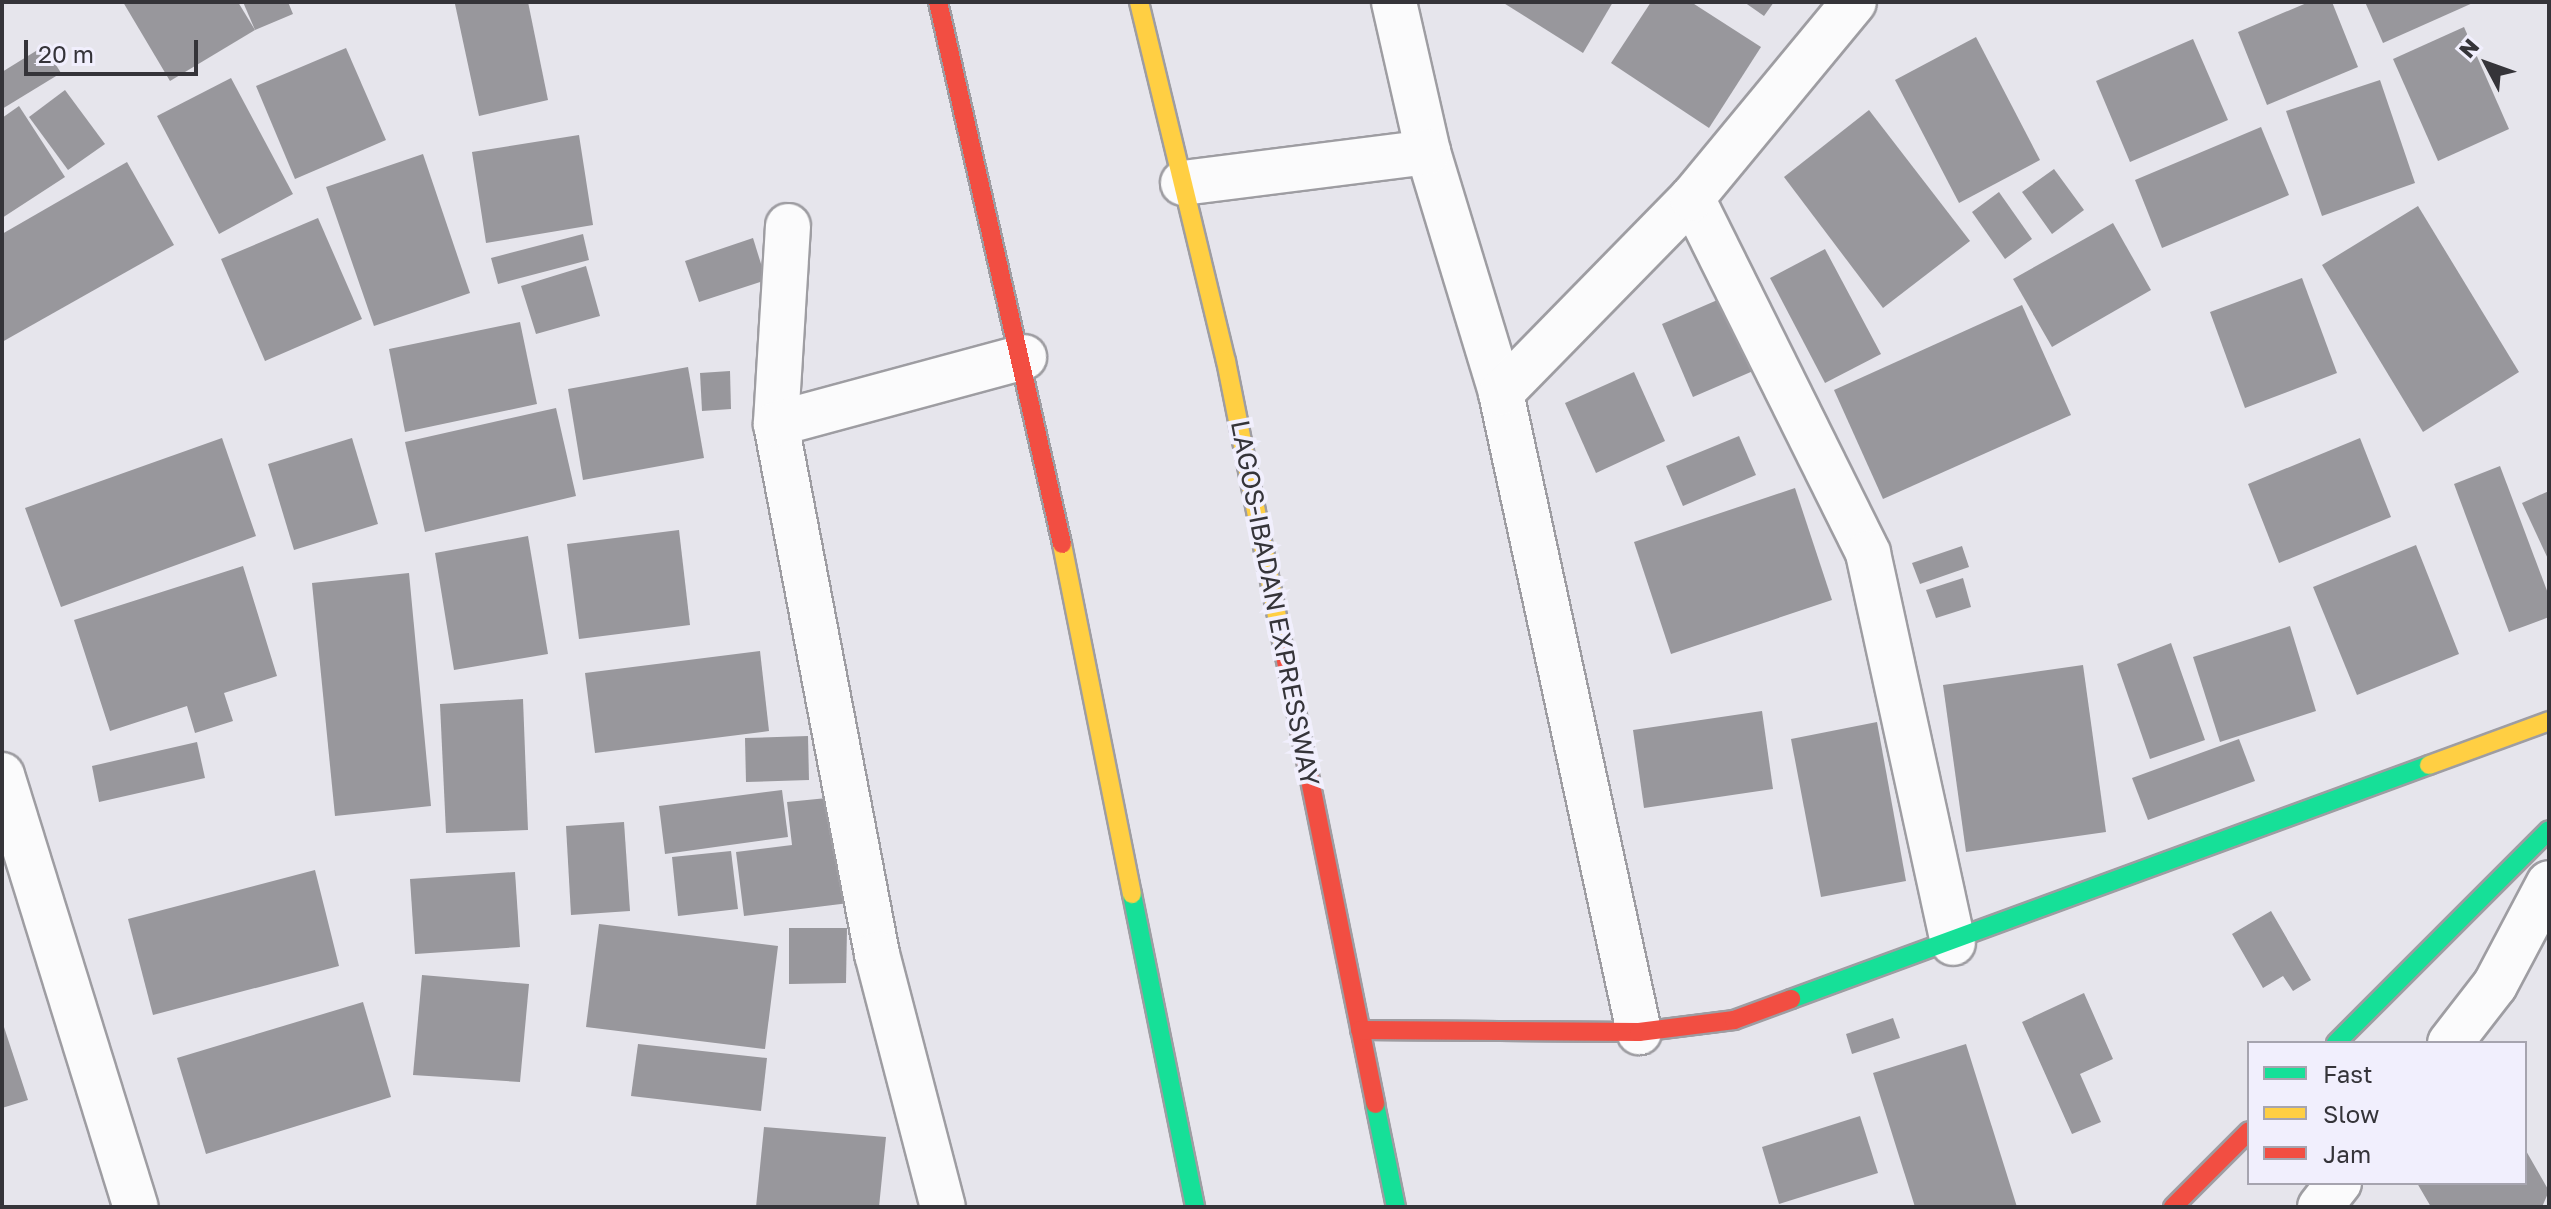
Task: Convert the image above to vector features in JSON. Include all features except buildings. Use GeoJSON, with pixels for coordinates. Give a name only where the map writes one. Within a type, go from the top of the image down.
{"type":"FeatureCollection","features":[{"type":"Feature","properties":{"kind":"main road"},"geometry":{"type":"LineString","coordinates":[[938,2],[1024,357],[1195,1207]]}},
{"type":"Feature","properties":{"kind":"main road","name":"LAGOS-IBADAN EXPRESSWAY"},"geometry":{"type":"LineString","coordinates":[[1139,2],[1226,361],[1396,1207]]}},
{"type":"Feature","properties":{"kind":"main road"},"geometry":{"type":"LineString","coordinates":[[1360,1030],[1639,1032],[1734,1020],[1953,943],[2549,721]]}},
{"type":"Feature","properties":{"kind":"main road"},"geometry":{"type":"LineString","coordinates":[[2338,1041],[2549,830]]}},
{"type":"Feature","properties":{"kind":"main road"},"geometry":{"type":"LineString","coordinates":[[2173,1207],[2247,1133]]}},
{"type":"Feature","properties":{"kind":"street"},"geometry":{"type":"LineString","coordinates":[[1394,2],[1428,152],[1501,393],[1639,1032]]}},
{"type":"Feature","properties":{"kind":"street"},"geometry":{"type":"LineString","coordinates":[[1501,393],[1692,198],[1854,2]]}},
{"type":"Feature","properties":{"kind":"street"},"geometry":{"type":"LineString","coordinates":[[1183,183],[1428,152]]}},
{"type":"Feature","properties":{"kind":"street"},"geometry":{"type":"LineString","coordinates":[[1692,198],[1868,553],[1953,943]]}},
{"type":"Feature","properties":{"kind":"street"},"geometry":{"type":"LineString","coordinates":[[788,226],[776,424],[877,954],[943,1207]]}},
{"type":"Feature","properties":{"kind":"street"},"geometry":{"type":"LineString","coordinates":[[776,424],[1024,357]]}},
{"type":"Feature","properties":{"kind":"street"},"geometry":{"type":"LineString","coordinates":[[2,775],[136,1207]]}},
{"type":"Feature","properties":{"kind":"street"},"geometry":{"type":"LineString","coordinates":[[2452,1041],[2495,985],[2549,883]]}},
{"type":"Feature","properties":{"kind":"street"},"geometry":{"type":"LineString","coordinates":[[2320,1207],[2337,1185]]}},
{"type":"Feature","properties":{"kind":"traffic: fast"},"geometry":{"type":"LineString","coordinates":[[1791,999],[2429,765]]}},
{"type":"Feature","properties":{"kind":"traffic: fast"},"geometry":{"type":"LineString","coordinates":[[2338,1041],[2549,830]]}},
{"type":"Feature","properties":{"kind":"traffic: fast"},"geometry":{"type":"LineString","coordinates":[[1132,894],[1195,1207]]}},
{"type":"Feature","properties":{"kind":"traffic: fast"},"geometry":{"type":"LineString","coordinates":[[1375,1104],[1396,1207]]}},
{"type":"Feature","properties":{"kind":"traffic: slow"},"geometry":{"type":"LineString","coordinates":[[1139,2],[1226,361],[1285,656]]}},
{"type":"Feature","properties":{"kind":"traffic: slow"},"geometry":{"type":"LineString","coordinates":[[1062,544],[1132,894]]}},
{"type":"Feature","properties":{"kind":"traffic: slow"},"geometry":{"type":"LineString","coordinates":[[2429,765],[2549,721]]}},
{"type":"Feature","properties":{"kind":"traffic: jam"},"geometry":{"type":"LineString","coordinates":[[938,2],[1062,544]]}},
{"type":"Feature","properties":{"kind":"traffic: jam"},"geometry":{"type":"LineString","coordinates":[[1285,656],[1375,1104]]}},
{"type":"Feature","properties":{"kind":"traffic: jam"},"geometry":{"type":"LineString","coordinates":[[1360,1030],[1639,1032],[1734,1020],[1791,999]]}},
{"type":"Feature","properties":{"kind":"traffic: jam"},"geometry":{"type":"LineString","coordinates":[[2173,1207],[2247,1133]]}}]}
